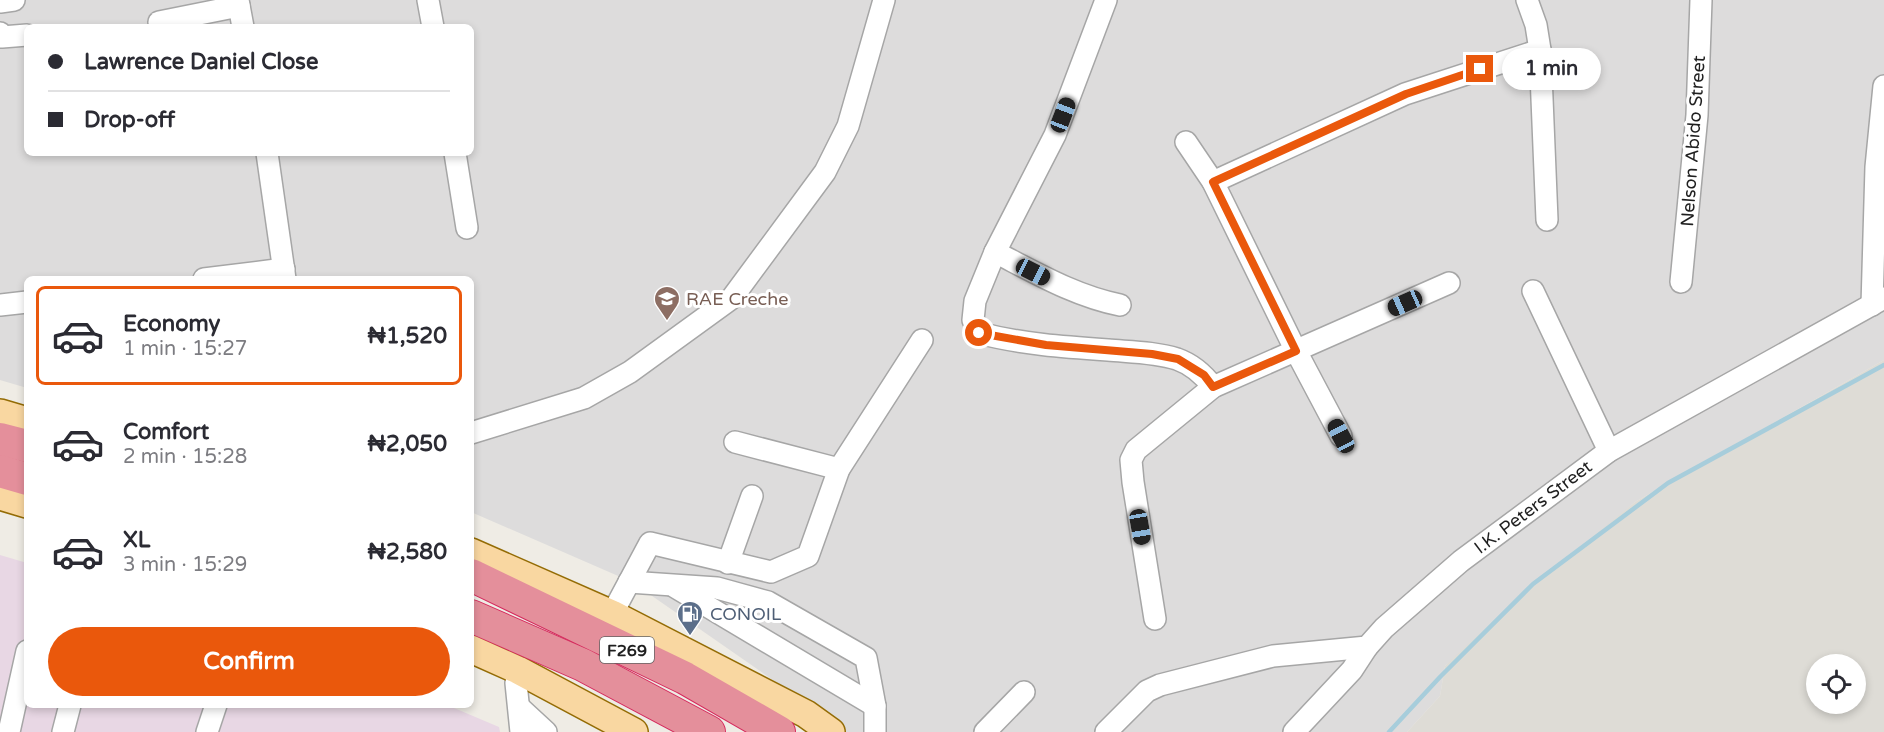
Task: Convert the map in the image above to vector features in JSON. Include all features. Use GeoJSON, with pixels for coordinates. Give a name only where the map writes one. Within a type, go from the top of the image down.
{"type":"FeatureCollection","features":[{"type":"Feature","properties":{"kind":"highway"},"geometry":{"type":"LineString","coordinates":[[0,439],[24,445]]}},
{"type":"Feature","properties":{"kind":"highway"},"geometry":{"type":"LineString","coordinates":[[0,471],[24,478]]}},
{"type":"Feature","properties":{"kind":"highway","name":"F269"},"geometry":{"type":"LineString","coordinates":[[474,576],[685,678],[779,732]]}},
{"type":"Feature","properties":{"kind":"highway","name":"F269"},"geometry":{"type":"LineString","coordinates":[[474,617],[583,665],[709,732]]}},
{"type":"Feature","properties":{"kind":"main road"},"geometry":{"type":"LineString","coordinates":[[0,413],[24,420]]}},
{"type":"Feature","properties":{"kind":"main road"},"geometry":{"type":"LineString","coordinates":[[0,496],[24,503]]}},
{"type":"Feature","properties":{"kind":"main road"},"geometry":{"type":"LineString","coordinates":[[474,553],[612,614],[806,714],[831,732]]}},
{"type":"Feature","properties":{"kind":"main road"},"geometry":{"type":"LineString","coordinates":[[474,650],[518,670],[634,732]]}},
{"type":"Feature","properties":{"kind":"street"},"geometry":{"type":"LineString","coordinates":[[0,2],[14,0]]}},
{"type":"Feature","properties":{"kind":"street"},"geometry":{"type":"LineString","coordinates":[[428,0],[433,24]]}},
{"type":"Feature","properties":{"kind":"street"},"geometry":{"type":"LineString","coordinates":[[474,432],[584,398],[630,372],[732,298],[825,172],[848,126],[884,0]]}},
{"type":"Feature","properties":{"kind":"street"},"geometry":{"type":"LineString","coordinates":[[1106,0],[1055,135],[995,252],[975,301],[973,320],[979,333],[1046,345],[1152,354],[1178,359],[1204,375],[1213,387]]}},
{"type":"Feature","properties":{"kind":"street"},"geometry":{"type":"LineString","coordinates":[[1527,0],[1536,25],[1540,50],[1547,220]]}},
{"type":"Feature","properties":{"kind":"street","name":"Nelson Abido Street"},"geometry":{"type":"LineString","coordinates":[[1681,282],[1697,115],[1701,0]]}},
{"type":"Feature","properties":{"kind":"street"},"geometry":{"type":"LineString","coordinates":[[159,22],[238,3],[242,24]]}},
{"type":"Feature","properties":{"kind":"street"},"geometry":{"type":"LineString","coordinates":[[0,33],[3,37],[11,38],[24,36]]}},
{"type":"Feature","properties":{"kind":"street"},"geometry":{"type":"LineString","coordinates":[[1213,182],[1406,94],[1540,50]]}},
{"type":"Feature","properties":{"kind":"street"},"geometry":{"type":"LineString","coordinates":[[1878,302],[1876,167],[1884,86]]}},
{"type":"Feature","properties":{"kind":"street"},"geometry":{"type":"LineString","coordinates":[[1186,142],[1213,182],[1296,351],[1341,436]]}},
{"type":"Feature","properties":{"kind":"street"},"geometry":{"type":"LineString","coordinates":[[253,276],[285,274],[267,156]]}},
{"type":"Feature","properties":{"kind":"street"},"geometry":{"type":"LineString","coordinates":[[455,156],[467,228]]}},
{"type":"Feature","properties":{"kind":"street"},"geometry":{"type":"LineString","coordinates":[[995,252],[1072,291],[1092,299],[1120,305]]}},
{"type":"Feature","properties":{"kind":"street"},"geometry":{"type":"LineString","coordinates":[[1155,619],[1131,460],[1136,450],[1213,387],[1449,283]]}},
{"type":"Feature","properties":{"kind":"street"},"geometry":{"type":"LineString","coordinates":[[1533,291],[1609,451]]}},
{"type":"Feature","properties":{"kind":"street"},"geometry":{"type":"LineString","coordinates":[[0,305],[24,302]]}},
{"type":"Feature","properties":{"kind":"street","name":"I.K. Peters Street"},"geometry":{"type":"LineString","coordinates":[[1294,732],[1352,670],[1366,647],[1384,628],[1461,561],[1609,451],[1878,302]]}},
{"type":"Feature","properties":{"kind":"street"},"geometry":{"type":"LineString","coordinates":[[612,614],[650,543],[771,572],[808,556],[839,469],[922,340]]}},
{"type":"Feature","properties":{"kind":"street"},"geometry":{"type":"LineString","coordinates":[[735,442],[839,469]]}},
{"type":"Feature","properties":{"kind":"street"},"geometry":{"type":"LineString","coordinates":[[728,562],[752,496]]}},
{"type":"Feature","properties":{"kind":"street"},"geometry":{"type":"LineString","coordinates":[[629,582],[717,588],[768,602],[866,658],[875,706],[875,732]]}},
{"type":"Feature","properties":{"kind":"street"},"geometry":{"type":"LineString","coordinates":[[672,585],[875,706]]}},
{"type":"Feature","properties":{"kind":"street"},"geometry":{"type":"LineString","coordinates":[[1106,732],[1147,691],[1180,680],[1273,656],[1366,647]]}},
{"type":"Feature","properties":{"kind":"street"},"geometry":{"type":"LineString","coordinates":[[9,732],[24,664]]}},
{"type":"Feature","properties":{"kind":"street"},"geometry":{"type":"LineString","coordinates":[[518,670],[516,683],[521,732]]}},
{"type":"Feature","properties":{"kind":"street"},"geometry":{"type":"LineString","coordinates":[[985,732],[1024,692]]}},
{"type":"Feature","properties":{"kind":"street"},"geometry":{"type":"LineString","coordinates":[[63,732],[69,708]]}},
{"type":"Feature","properties":{"kind":"street"},"geometry":{"type":"LineString","coordinates":[[207,732],[215,708]]}},
{"type":"Feature","properties":{"kind":"street"},"geometry":{"type":"LineString","coordinates":[[520,708],[546,732]]}},
{"type":"Feature","properties":{"kind":"shaded area"},"geometry":{"type":"Polygon","coordinates":[[[0,0],[1884,0],[1884,360],[1635,502],[1445,666],[1440,696],[1407,732],[837,732],[793,694],[632,582],[474,513],[474,276],[24,276],[24,387],[0,380],[0,0]]]}},
{"type":"Feature","properties":{"kind":"shaded area"},"geometry":{"type":"Polygon","coordinates":[[[1884,360],[1884,732],[1407,732],[1440,696],[1445,666],[1510,605],[1635,502],[1884,360]]]}},
{"type":"Feature","properties":{"kind":"shaded area"},"geometry":{"type":"Polygon","coordinates":[[[0,555],[24,562],[24,708],[454,708],[499,727],[500,732],[0,732],[0,555]]]}},
{"type":"Feature","properties":{"kind":"waterway"},"geometry":{"type":"LineString","coordinates":[[1389,732],[1440,677],[1533,584],[1668,483],[1884,365]]}},
{"type":"Feature","properties":{"kind":"place","name":"RAE Creche"},"geometry":{"type":"Point","coordinates":[667,322]}},
{"type":"Feature","properties":{"kind":"place","name":"CONOIL"},"geometry":{"type":"Point","coordinates":[690,637]}},
{"type":"Feature","properties":{"kind":"route"},"geometry":{"type":"LineString","coordinates":[[979,333],[1000,339],[1152,354],[1178,359],[1204,375],[1213,387],[1296,351],[1249,251],[1213,182],[1406,94],[1480,69]]}}]}
